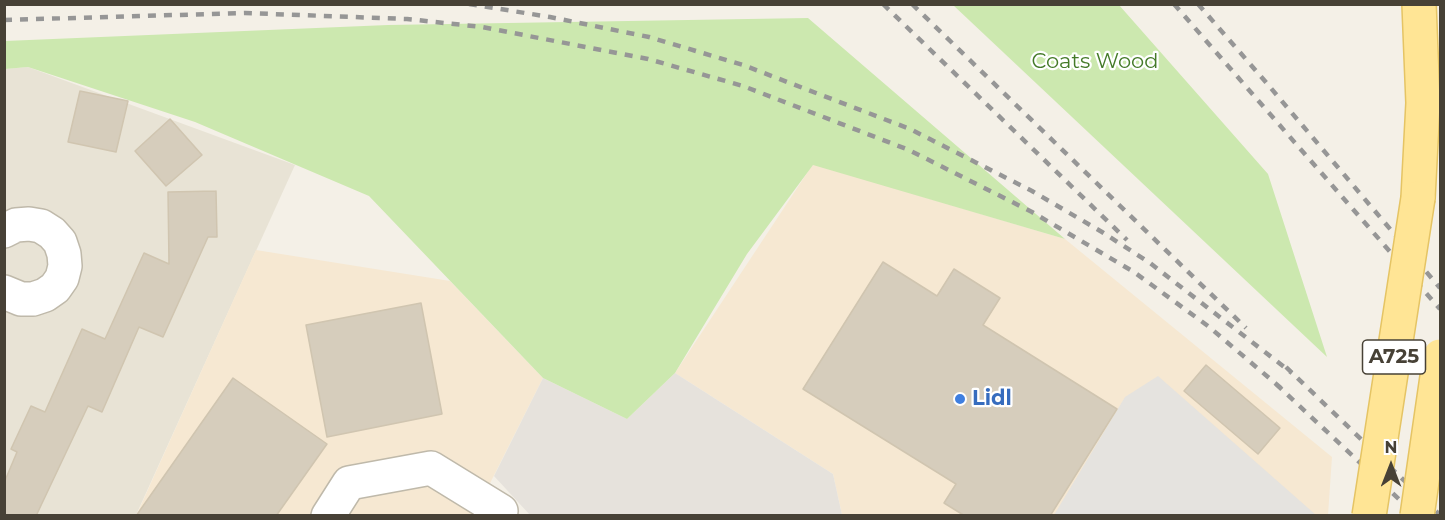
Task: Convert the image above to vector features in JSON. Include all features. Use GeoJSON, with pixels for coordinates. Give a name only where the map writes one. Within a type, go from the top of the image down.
{"type":"FeatureCollection","features":[{"type":"Feature","properties":{"kind":"main road","name":"A725"},"geometry":{"type":"LineString","coordinates":[[1369,516],[1418,198],[1423,103],[1419,4]]}},
{"type":"Feature","properties":{"kind":"main road","name":"A725"},"geometry":{"type":"LineString","coordinates":[[1417,516],[1440,356]]}},
{"type":"Feature","properties":{"kind":"street"},"geometry":{"type":"LineString","coordinates":[[4,231],[16,225],[41,226],[60,242],[65,266],[62,278],[45,296],[33,299],[6,298]]}},
{"type":"Feature","properties":{"kind":"street"},"geometry":{"type":"LineString","coordinates":[[328,516],[349,483],[431,468],[501,511],[499,516]]}},
{"type":"Feature","properties":{"kind":"shaded area"},"geometry":{"type":"Polygon","coordinates":[[[28,67],[295,165],[136,515],[5,515],[4,69],[28,67]]]}},
{"type":"Feature","properties":{"kind":"shaded area"},"geometry":{"type":"Polygon","coordinates":[[[813,164],[1065,239],[1332,457],[1328,515],[842,515],[833,474],[675,373],[813,164]]]}},
{"type":"Feature","properties":{"kind":"shaded area"},"geometry":{"type":"Polygon","coordinates":[[[256,250],[450,281],[543,378],[474,515],[136,516],[256,250]]]}},
{"type":"Feature","properties":{"kind":"shaded area"},"geometry":{"type":"Polygon","coordinates":[[[675,373],[833,474],[842,515],[530,515],[494,476],[543,378],[627,419],[675,373]]]}},
{"type":"Feature","properties":{"kind":"shaded area"},"geometry":{"type":"Polygon","coordinates":[[[1158,376],[1316,515],[1054,515],[1125,397],[1158,376]]]}},
{"type":"Feature","properties":{"kind":"green space","name":"Coats Wood"},"geometry":{"type":"Polygon","coordinates":[[[953,5],[1119,5],[1268,174],[1327,357],[953,5]]]}},
{"type":"Feature","properties":{"kind":"green space"},"geometry":{"type":"Polygon","coordinates":[[[808,18],[1065,239],[813,165],[747,254],[675,373],[627,419],[543,378],[369,196],[195,122],[28,67],[5,69],[5,41],[388,25],[808,18]]]}},
{"type":"Feature","properties":{"kind":"building"},"geometry":{"type":"Polygon","coordinates":[[[80,91],[128,101],[116,152],[68,142],[80,91]]]}},
{"type":"Feature","properties":{"kind":"building"},"geometry":{"type":"Polygon","coordinates":[[[170,119],[202,155],[166,186],[135,151],[170,119]]]}},
{"type":"Feature","properties":{"kind":"building"},"geometry":{"type":"Polygon","coordinates":[[[216,191],[217,237],[208,237],[163,337],[139,327],[102,412],[88,406],[36,516],[4,516],[4,483],[17,452],[11,449],[31,406],[45,412],[82,329],[105,339],[144,253],[169,264],[168,192],[216,191]]]}},
{"type":"Feature","properties":{"kind":"building","name":"Lidl"},"geometry":{"type":"Polygon","coordinates":[[[883,262],[937,296],[954,269],[1000,298],[983,325],[1117,409],[1050,516],[965,516],[944,503],[956,484],[803,389],[883,262]]]}},
{"type":"Feature","properties":{"kind":"building"},"geometry":{"type":"Polygon","coordinates":[[[421,303],[442,414],[327,437],[306,325],[421,303]]]}},
{"type":"Feature","properties":{"kind":"building"},"geometry":{"type":"Polygon","coordinates":[[[1206,365],[1280,428],[1258,454],[1184,391],[1206,365]]]}},
{"type":"Feature","properties":{"kind":"building"},"geometry":{"type":"Polygon","coordinates":[[[233,378],[327,444],[276,516],[136,516],[233,378]]]}},
{"type":"Feature","properties":{"kind":"railway"},"geometry":{"type":"LineString","coordinates":[[469,4],[550,17],[649,37],[743,65],[910,129],[1032,191],[1102,232],[1150,263],[1292,373]]}},
{"type":"Feature","properties":{"kind":"railway"},"geometry":{"type":"LineString","coordinates":[[883,4],[1127,240]]}},
{"type":"Feature","properties":{"kind":"railway"},"geometry":{"type":"LineString","coordinates":[[912,4],[1246,328]]}},
{"type":"Feature","properties":{"kind":"railway"},"geometry":{"type":"LineString","coordinates":[[1174,4],[1440,309]]}},
{"type":"Feature","properties":{"kind":"railway"},"geometry":{"type":"LineString","coordinates":[[1198,4],[1440,288]]}},
{"type":"Feature","properties":{"kind":"railway"},"geometry":{"type":"LineString","coordinates":[[4,20],[245,13],[407,19],[482,27],[648,59],[743,86],[909,150],[1032,212],[1134,272],[1208,326],[1282,389]]}},
{"type":"Feature","properties":{"kind":"railway"},"geometry":{"type":"LineString","coordinates":[[1286,367],[1440,515]]}},
{"type":"Feature","properties":{"kind":"railway"},"geometry":{"type":"LineString","coordinates":[[1276,384],[1417,516]]}},
{"type":"Feature","properties":{"kind":"place","name":"Lidl"},"geometry":{"type":"Point","coordinates":[960,399]}}]}
